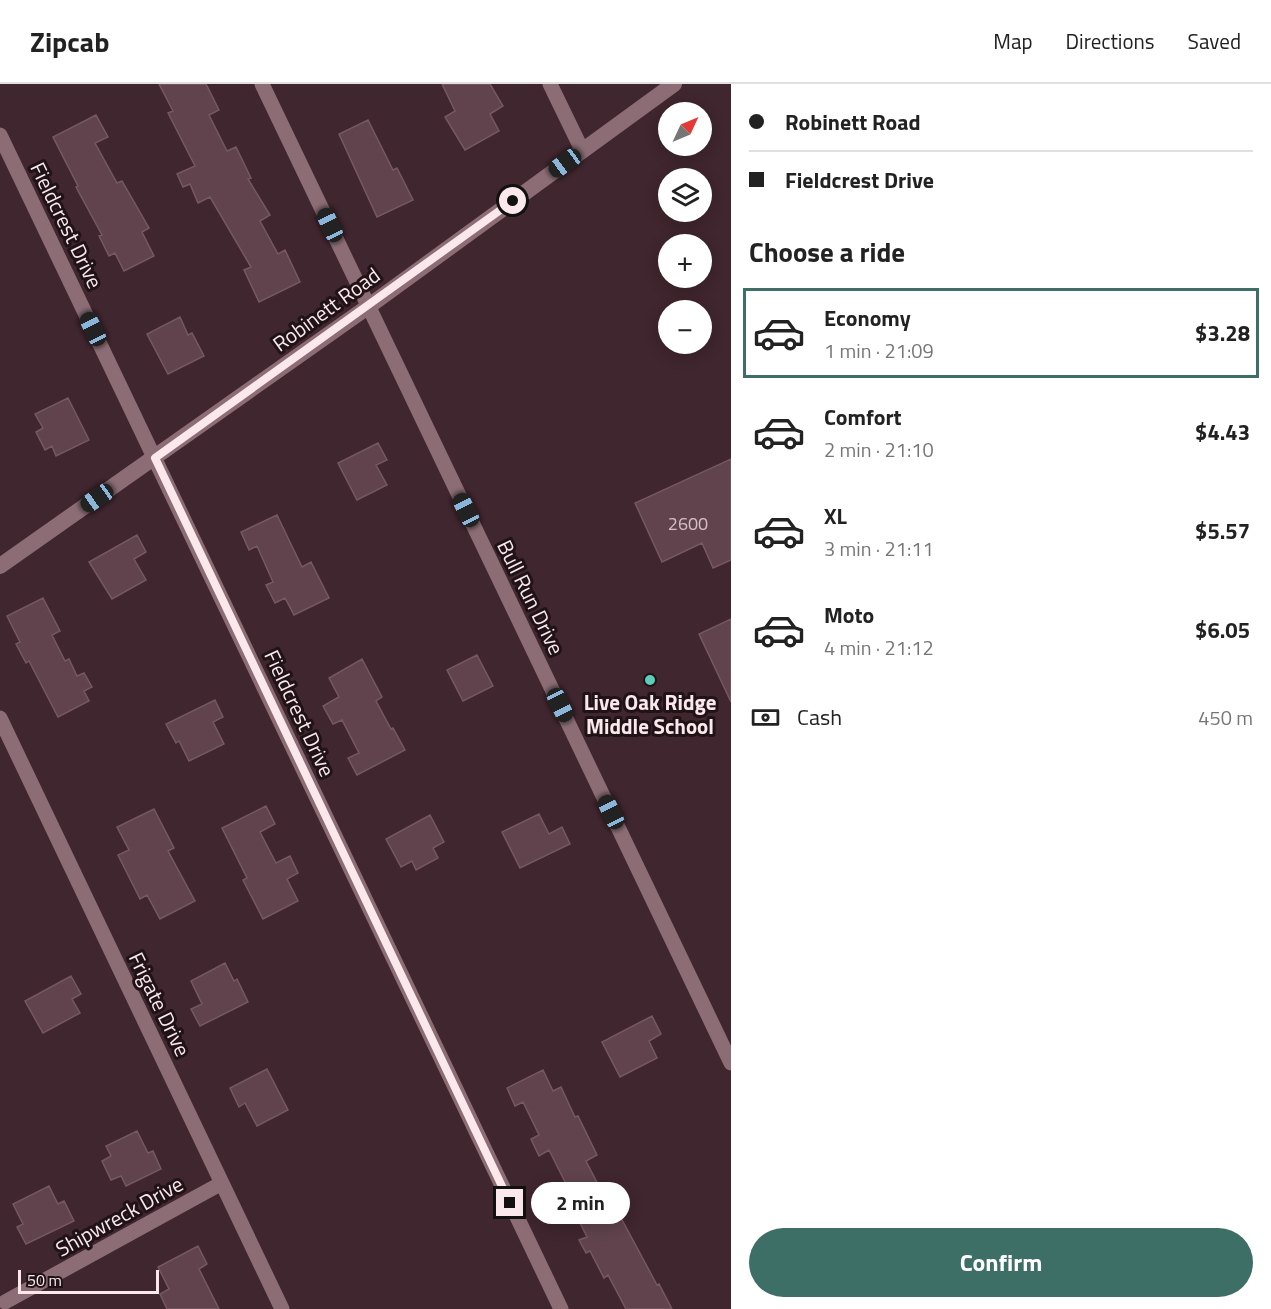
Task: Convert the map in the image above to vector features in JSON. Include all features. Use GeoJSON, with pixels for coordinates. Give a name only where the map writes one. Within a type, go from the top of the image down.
{"type":"FeatureCollection","features":[{"type":"Feature","properties":{"kind":"street","name":"Bull Run Drive"},"geometry":{"type":"LineString","coordinates":[[262,84],[731,1063]]}},
{"type":"Feature","properties":{"kind":"street"},"geometry":{"type":"LineString","coordinates":[[550,84],[582,150]]}},
{"type":"Feature","properties":{"kind":"street","name":"Robinett Road"},"geometry":{"type":"LineString","coordinates":[[0,566],[369,306],[674,84]]}},
{"type":"Feature","properties":{"kind":"street","name":"Fieldcrest Drive"},"geometry":{"type":"LineString","coordinates":[[0,135],[561,1309]]}},
{"type":"Feature","properties":{"kind":"street","name":"Frigate Drive"},"geometry":{"type":"LineString","coordinates":[[0,718],[282,1309]]}},
{"type":"Feature","properties":{"kind":"street","name":"Shipwreck Drive"},"geometry":{"type":"LineString","coordinates":[[5,1301],[222,1183]]}},
{"type":"Feature","properties":{"kind":"building"},"geometry":{"type":"Polygon","coordinates":[[[159,84],[206,84],[219,110],[209,115],[227,151],[236,147],[251,178],[248,179],[270,215],[260,221],[278,254],[285,250],[300,282],[259,302],[244,270],[251,267],[210,197],[198,203],[190,184],[183,187],[177,174],[195,166],[168,113],[173,111],[159,84]]]}},
{"type":"Feature","properties":{"kind":"building"},"geometry":{"type":"Polygon","coordinates":[[[442,84],[490,84],[503,106],[490,114],[499,131],[465,150],[445,117],[455,111],[442,84]]]}},
{"type":"Feature","properties":{"kind":"building"},"geometry":{"type":"Polygon","coordinates":[[[96,115],[108,137],[95,143],[117,183],[122,181],[149,228],[142,232],[154,256],[124,271],[115,253],[109,256],[99,236],[102,235],[53,137],[96,115]]]}},
{"type":"Feature","properties":{"kind":"building"},"geometry":{"type":"Polygon","coordinates":[[[368,120],[393,170],[397,168],[413,200],[377,217],[339,134],[368,120]]]}},
{"type":"Feature","properties":{"kind":"building"},"geometry":{"type":"Polygon","coordinates":[[[180,317],[188,335],[192,333],[204,356],[168,374],[147,334],[180,317]]]}},
{"type":"Feature","properties":{"kind":"building"},"geometry":{"type":"Polygon","coordinates":[[[68,398],[89,440],[56,456],[52,446],[45,450],[36,432],[43,428],[35,414],[68,398]]]}},
{"type":"Feature","properties":{"kind":"building"},"geometry":{"type":"Polygon","coordinates":[[[378,443],[387,460],[376,465],[387,485],[357,500],[338,463],[378,443]]]}},
{"type":"Feature","properties":{"kind":"building"},"geometry":{"type":"Polygon","coordinates":[[[731,459],[731,560],[713,568],[702,543],[662,562],[635,503],[731,459]]]}},
{"type":"Feature","properties":{"kind":"building"},"geometry":{"type":"Polygon","coordinates":[[[277,515],[302,567],[311,562],[329,598],[294,615],[285,598],[275,603],[266,585],[273,582],[257,546],[249,550],[241,532],[277,515]]]}},
{"type":"Feature","properties":{"kind":"building"},"geometry":{"type":"Polygon","coordinates":[[[137,535],[146,552],[134,559],[146,580],[112,599],[89,562],[137,535]]]}},
{"type":"Feature","properties":{"kind":"building"},"geometry":{"type":"Polygon","coordinates":[[[43,598],[60,631],[52,635],[65,661],[69,659],[77,676],[84,673],[92,687],[84,691],[89,701],[58,717],[29,661],[26,663],[16,644],[20,642],[7,616],[43,598]]]}},
{"type":"Feature","properties":{"kind":"building","name":"Live Oak Ridge Middle School"},"geometry":{"type":"Polygon","coordinates":[[[731,619],[731,702],[699,634],[731,619]]]}},
{"type":"Feature","properties":{"kind":"building"},"geometry":{"type":"Polygon","coordinates":[[[477,655],[493,686],[463,701],[447,670],[477,655]]]}},
{"type":"Feature","properties":{"kind":"building"},"geometry":{"type":"Polygon","coordinates":[[[362,659],[382,697],[376,701],[405,750],[357,775],[348,758],[359,753],[342,720],[333,724],[323,706],[339,697],[329,678],[362,659]]]}},
{"type":"Feature","properties":{"kind":"building"},"geometry":{"type":"Polygon","coordinates":[[[215,700],[223,717],[213,722],[224,744],[189,761],[179,741],[176,743],[166,724],[215,700]]]}},
{"type":"Feature","properties":{"kind":"building"},"geometry":{"type":"Polygon","coordinates":[[[266,806],[275,824],[260,832],[276,863],[290,856],[298,873],[287,879],[298,901],[263,919],[243,880],[247,878],[222,828],[266,806]]]}},
{"type":"Feature","properties":{"kind":"building"},"geometry":{"type":"Polygon","coordinates":[[[154,809],[174,848],[168,851],[195,901],[160,919],[147,895],[140,899],[118,855],[129,850],[117,827],[154,809]]]}},
{"type":"Feature","properties":{"kind":"building"},"geometry":{"type":"Polygon","coordinates":[[[539,814],[549,834],[562,827],[570,844],[520,868],[502,832],[539,814]]]}},
{"type":"Feature","properties":{"kind":"building"},"geometry":{"type":"Polygon","coordinates":[[[430,815],[444,842],[433,848],[438,858],[416,870],[412,861],[401,867],[386,839],[430,815]]]}},
{"type":"Feature","properties":{"kind":"building"},"geometry":{"type":"Polygon","coordinates":[[[225,963],[234,981],[237,979],[248,1002],[200,1026],[191,1009],[202,1004],[191,981],[225,963]]]}},
{"type":"Feature","properties":{"kind":"building"},"geometry":{"type":"Polygon","coordinates":[[[71,976],[81,994],[72,999],[80,1013],[43,1033],[25,1001],[71,976]]]}},
{"type":"Feature","properties":{"kind":"building"},"geometry":{"type":"Polygon","coordinates":[[[652,1016],[661,1034],[649,1041],[657,1058],[620,1077],[602,1042],[652,1016]]]}},
{"type":"Feature","properties":{"kind":"building"},"geometry":{"type":"Polygon","coordinates":[[[267,1069],[288,1110],[257,1126],[245,1103],[239,1107],[230,1088],[267,1069]]]}},
{"type":"Feature","properties":{"kind":"building"},"geometry":{"type":"Polygon","coordinates":[[[543,1070],[553,1091],[561,1087],[575,1117],[578,1116],[597,1155],[586,1161],[602,1192],[606,1190],[672,1309],[626,1309],[608,1275],[604,1278],[590,1251],[586,1253],[579,1240],[587,1237],[570,1203],[563,1207],[554,1189],[566,1184],[549,1150],[539,1156],[531,1139],[539,1135],[523,1102],[515,1106],[507,1088],[543,1070]]]}},
{"type":"Feature","properties":{"kind":"building"},"geometry":{"type":"Polygon","coordinates":[[[137,1131],[148,1153],[153,1151],[161,1169],[126,1186],[121,1176],[111,1180],[102,1161],[111,1156],[106,1146],[137,1131]]]}},
{"type":"Feature","properties":{"kind":"building"},"geometry":{"type":"Polygon","coordinates":[[[49,1186],[58,1204],[64,1201],[74,1221],[26,1244],[17,1227],[23,1224],[13,1204],[49,1186]]]}},
{"type":"Feature","properties":{"kind":"building"},"geometry":{"type":"Polygon","coordinates":[[[198,1246],[207,1264],[199,1269],[219,1309],[167,1309],[160,1294],[169,1289],[158,1267],[198,1246]]]}},
{"type":"Feature","properties":{"kind":"place","name":"Live Oak Ridge Middle School"},"geometry":{"type":"Point","coordinates":[650,680]}},
{"type":"Feature","properties":{"kind":"route"},"geometry":{"type":"LineString","coordinates":[[510,1203],[155,458],[513,201]]}}]}
